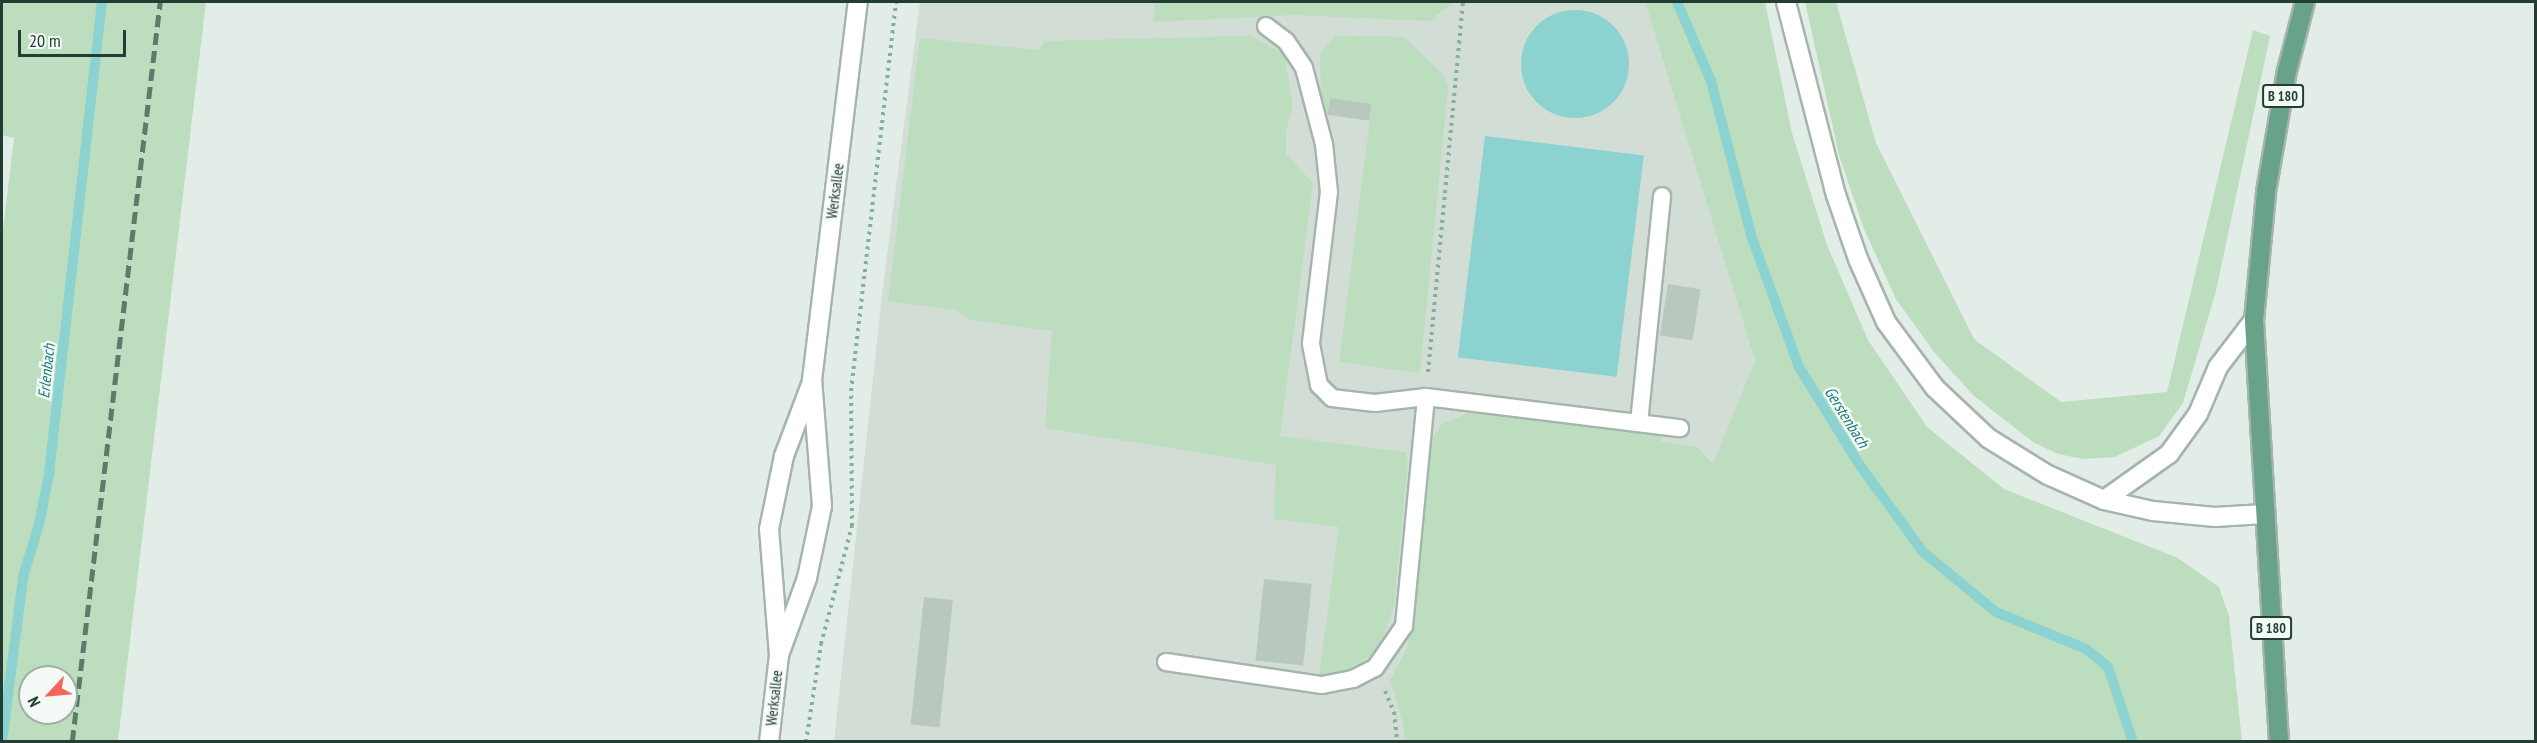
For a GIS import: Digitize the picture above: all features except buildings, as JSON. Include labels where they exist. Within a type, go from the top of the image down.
[{"type":"main road","name":"B 180","points":[[2279,741],[2254,320],[2266,192],[2287,71],[2305,2]]},
{"type":"street","name":"Werksallee","points":[[779,655],[809,569],[822,506],[812,380],[858,2]]},
{"type":"street","points":[[1786,2],[1836,195],[1858,259],[1886,322],[1935,388],[1988,438],[2048,475],[2104,500],[2153,511],[2215,517],[2264,514]]},
{"type":"street","points":[[2104,500],[2169,454],[2198,414],[2218,367],[2254,320]]},
{"type":"street","name":"Werksallee","points":[[770,741],[779,655],[769,529],[784,456],[812,380]]},
{"type":"lane","points":[[1266,26],[1286,41],[1304,68],[1324,144],[1329,192],[1311,344],[1319,385],[1332,398],[1375,403],[1426,397],[1680,428]]},
{"type":"lane","points":[[1639,423],[1662,196]]},
{"type":"lane","points":[[1166,662],[1322,685],[1353,679],[1375,668],[1404,626],[1426,397]]},
{"type":"path","points":[[806,741],[820,644],[852,526],[851,391],[896,2]]},
{"type":"path","points":[[1426,397],[1463,2]]},
{"type":"path","points":[[1375,668],[1394,712],[1397,741]]},
{"type":"shaded area","points":[[920,2],[1645,2],[1755,361],[1804,442],[1418,741],[834,742],[882,294]]},
{"type":"green space","points":[[2,2],[206,2],[118,741],[2,741],[2,238],[14,138],[2,135]]},
{"type":"green space","points":[[1155,2],[1454,2],[1429,21],[1293,15],[1153,22]]},
{"type":"green space","points":[[1645,2],[1765,2],[1792,133],[1827,245],[1868,340],[1927,427],[2004,489],[2178,558],[2219,587],[2229,616],[2242,741],[1404,741],[1404,726],[1390,680],[1408,647],[1430,442],[1441,425],[1468,413],[1662,434],[1661,442],[1697,447],[1713,464],[1755,361]]},
{"type":"green space","points":[[1805,2],[1836,2],[1876,143],[1974,339],[2061,402],[2167,392],[2253,30],[2270,36],[2216,291],[2183,403],[2159,436],[2115,457],[2083,459],[2058,454],[2033,442],[1974,396],[1934,352],[1896,299],[1864,229],[1839,155]]},
{"type":"green space","points":[[1251,36],[1284,54],[1293,106],[1286,131],[1286,154],[1313,183],[1280,436],[1406,452],[1408,462],[1394,605],[1379,651],[1347,670],[1319,676],[1339,527],[1274,519],[1276,465],[1045,428],[1052,331],[971,320],[956,310],[888,301],[920,38],[1038,50],[1045,41]]},
{"type":"green space","points":[[1335,36],[1404,37],[1444,75],[1448,87],[1420,373],[1339,362],[1372,104],[1330,98],[1327,115],[1321,111],[1320,54]]},
{"type":"water","points":[[1575,10],[1596,14],[1613,26],[1625,43],[1629,64],[1625,85],[1613,102],[1596,114],[1575,118],[1554,114],[1537,102],[1525,85],[1521,64],[1525,43],[1537,26],[1554,14]]},
{"type":"water","points":[[1485,136],[1644,155],[1617,377],[1458,357]]},
{"type":"waterway","name":"Erlenbach","points":[[2,742],[23,577],[39,524],[49,474],[102,2]]},
{"type":"waterway","name":"Gerstenbach","points":[[1677,2],[1711,81],[1752,238],[1799,367],[1859,464],[1923,552],[1996,612],[2086,649],[2108,667],[2133,742]]},
{"type":"railway","points":[[72,742],[160,2]]}]
